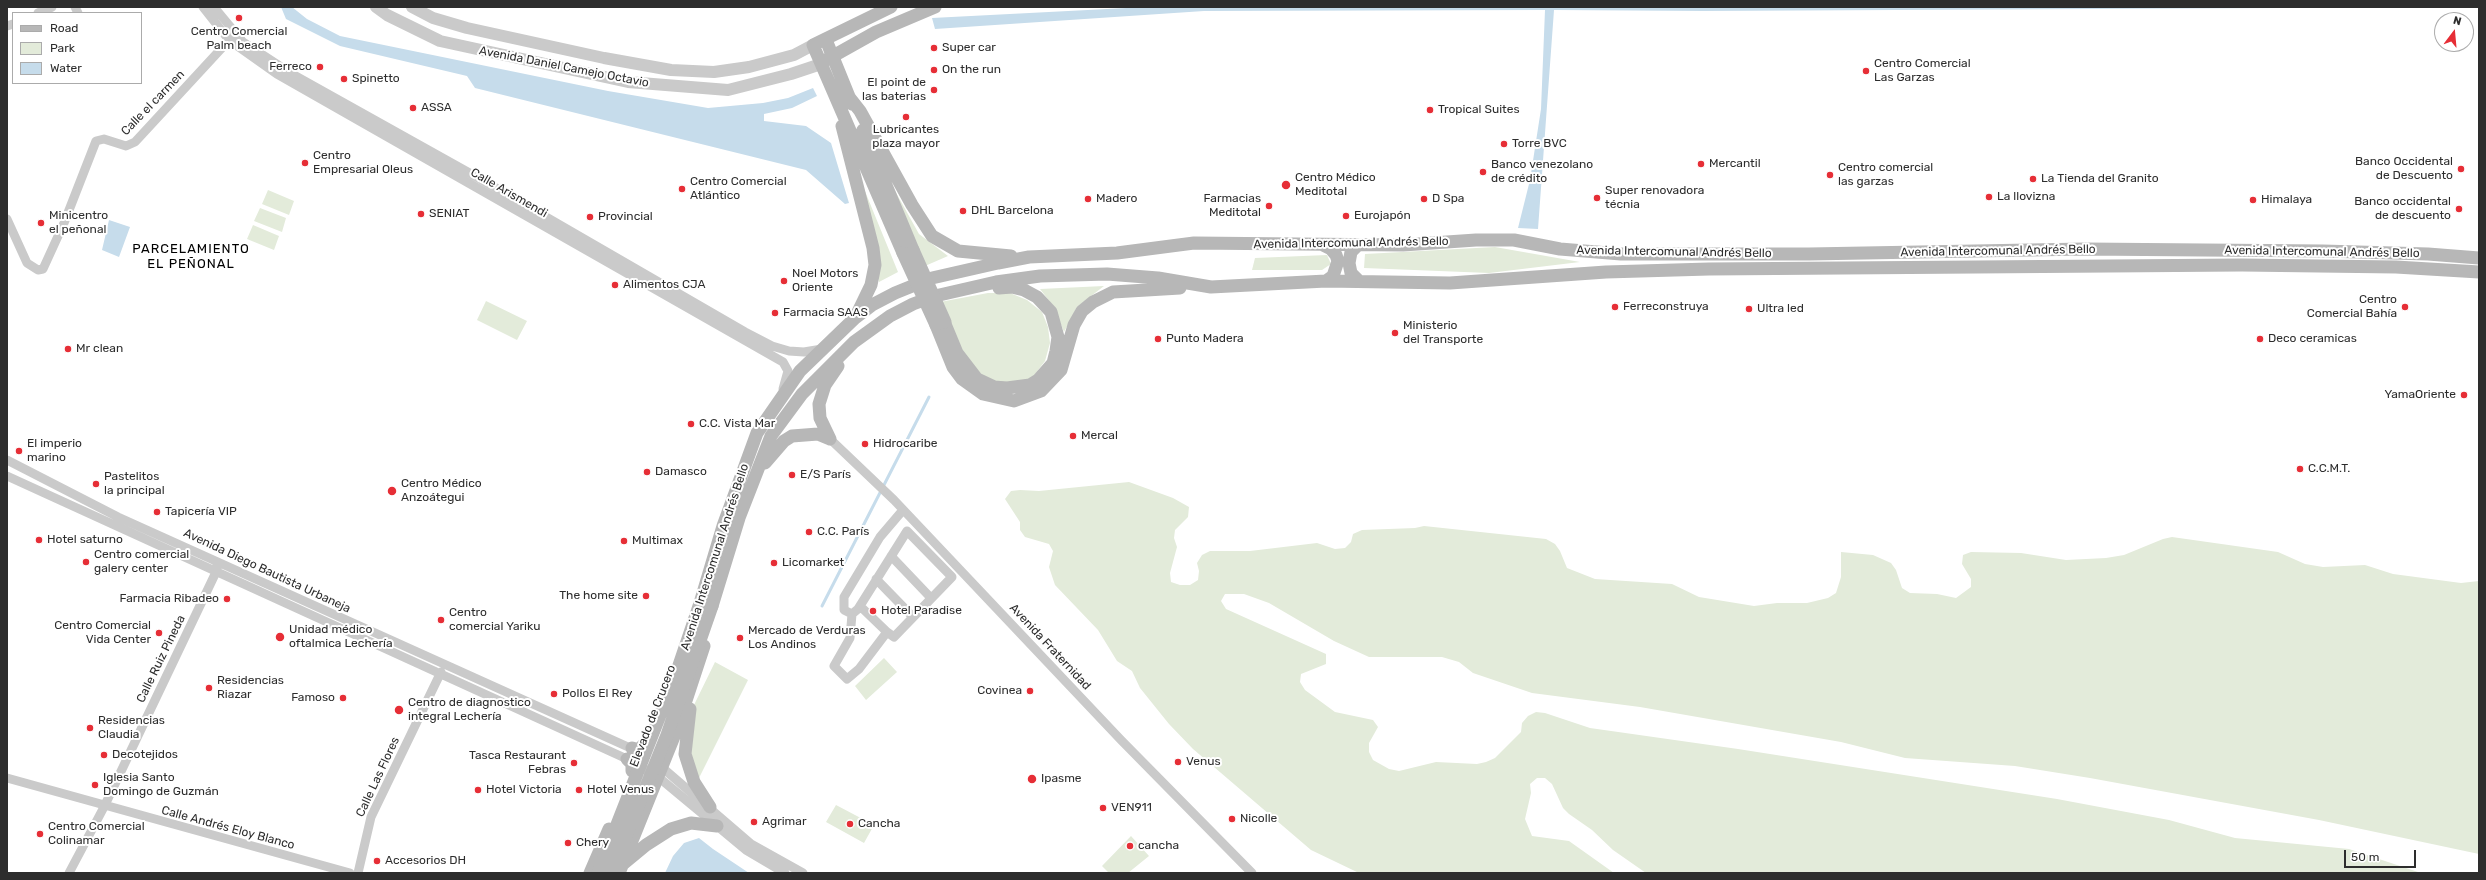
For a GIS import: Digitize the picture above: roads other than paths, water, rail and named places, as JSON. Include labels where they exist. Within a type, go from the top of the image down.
[{"type":"main road","name":"Avenida Daniel Camejo Octavio","points":[[813,45],[891,7]]},
{"type":"main road","name":"Avenida Daniel Camejo Octavio","points":[[821,64],[832,56],[905,18],[935,7]]},
{"type":"main road","points":[[826,40],[908,251]]},
{"type":"main road","points":[[813,45],[836,99],[908,251],[940,324],[968,369],[977,379],[994,387],[1007,388],[1030,385],[1038,380],[1052,363],[1058,337],[1056,326],[1051,312],[1037,297],[1012,287],[942,295]]},
{"type":"main road","points":[[849,97],[860,111],[912,204],[932,236],[958,251],[1029,257]]},
{"type":"main road","points":[[836,99],[846,148],[873,248],[875,265],[871,285],[855,318]]},
{"type":"main road","name":"Avenida Intercomunal Andrés Bello","points":[[617,871],[667,735],[706,605],[720,535],[758,433],[779,399],[800,371],[855,318],[872,305],[913,285],[950,272],[1029,257],[1117,253],[1194,243],[1403,245],[1476,240],[1514,240],[1560,249],[1625,254],[1809,254],[2085,250],[2323,251],[2428,254],[2479,258]]},
{"type":"main road","points":[[1323,245],[1331,249],[1336,255],[1338,261],[1333,276],[1326,281]]},
{"type":"main road","points":[[1358,245],[1351,252],[1349,263],[1351,273],[1358,280]]},
{"type":"main road","name":"Avenida Intercomunal Andrés Bello","points":[[598,873],[675,677],[733,541],[756,473],[771,436],[789,410],[818,376],[867,332],[913,304],[977,286],[1018,278],[1106,274],[1158,278],[1211,287],[1358,280],[1450,283],[1606,272],[1709,269],[2242,265],[2404,267],[2479,272]]},
{"type":"main road","points":[[940,324],[953,367],[962,379],[983,394],[1014,400],[1041,391],[1056,375],[1066,356],[1074,325],[1082,311],[1093,302],[1113,292],[1211,287]]},
{"type":"main road","points":[[830,439],[820,418],[819,404],[825,385],[835,368],[867,332]]},
{"type":"main road","points":[[756,473],[775,449],[792,436],[818,434],[830,439]]},
{"type":"main road","name":"Elevado de Crucero","points":[[590,873],[720,535]]},
{"type":"main road","name":"Elevado de Crucero","points":[[617,871],[659,771],[694,680],[733,541]]},
{"type":"main road","points":[[694,680],[685,754],[694,782],[710,807]]},
{"type":"main road","points":[[617,871],[646,845],[671,830],[691,823],[717,826]]},
{"type":"street","points":[[40,12],[52,7]]},
{"type":"street","name":"Calle Arismendi","points":[[203,7],[232,37],[277,74],[783,362],[788,371],[779,399]]},
{"type":"street","name":"Calle Arismendi","points":[[214,7],[232,37],[292,74],[482,180],[745,332],[772,346],[789,350],[804,352],[822,349]]},
{"type":"street","name":"Avenida Daniel Camejo Octavio","points":[[376,7],[387,15],[440,41],[628,82],[728,90],[791,74],[821,64]]},
{"type":"street","name":"Avenida Daniel Camejo Octavio","points":[[412,7],[433,18],[467,28],[604,58],[671,70],[714,72],[749,67],[794,55],[813,45]]},
{"type":"street","name":"Calle el carmen","points":[[7,219],[27,263],[38,270],[46,265],[96,141],[104,138],[126,146],[135,142],[232,37]]},
{"type":"street","name":"Avenida Fraternidad","points":[[830,439],[904,510],[1121,740],[1252,873]]},
{"type":"street","name":"Avenida Diego Bautista Urbaneja","points":[[7,460],[118,517],[441,672],[635,756]]},
{"type":"street","name":"Avenida Diego Bautista Urbaneja","points":[[7,476],[217,565],[597,734],[659,771],[710,807],[760,850],[803,873]]},
{"type":"street","points":[[852,614],[844,610],[844,597],[880,537],[904,510]]},
{"type":"street","points":[[860,606],[893,637],[952,576],[909,530],[906,531],[860,606],[852,614],[850,638],[834,666],[844,678],[851,678],[887,632]]},
{"type":"street","points":[[891,556],[931,598]]},
{"type":"street","name":"Calle Ruiz Pineda","points":[[70,873],[104,807],[217,565]]},
{"type":"street","points":[[876,579],[913,617]]},
{"type":"street","name":"Calle Las Flores","points":[[358,873],[371,817],[441,672]]},
{"type":"street","name":"Avenida Diego Bautista Urbaneja","points":[[659,771],[717,826],[746,850],[785,873]]},
{"type":"street","name":"Calle Andrés Eloy Blanco","points":[[7,778],[104,807],[350,873]]},
{"type":"water","points":[[281,7],[292,7],[307,19],[340,36],[608,91],[708,108],[763,103],[788,98],[813,88],[817,96],[792,108],[764,114],[764,121],[806,126],[831,143],[849,203],[845,204],[806,170],[475,88],[467,76],[340,46],[286,19]]},
{"type":"water","points":[[1146,7],[2479,7],[1703,11],[1554,10],[1538,229],[1518,228],[1530,180],[1541,109],[1545,10],[1204,11],[935,29],[932,18]]},
{"type":"water","points":[[109,220],[130,227],[119,257],[102,250]]},
{"type":"water","points":[[699,838],[749,873],[665,873],[673,856],[684,843]]},
{"type":"waterway","points":[[822,606],[929,397]]},
{"type":"place","name":"Centro Comercial Palm beach","points":[[239,18]]},
{"type":"place","name":"Super car","points":[[934,48]]},
{"type":"place","name":"Ferreco","points":[[320,67]]},
{"type":"place","name":"On the run","points":[[934,70]]},
{"type":"place","name":"Centro Comercial Las Garzas","points":[[1866,71]]},
{"type":"place","name":"Spinetto","points":[[344,79]]},
{"type":"place","name":"El point de las baterias","points":[[934,90]]},
{"type":"place","name":"ASSA","points":[[413,108]]},
{"type":"place","name":"Tropical Suites","points":[[1430,110]]},
{"type":"place","name":"Lubricantes plaza mayor","points":[[906,117]]},
{"type":"place","name":"Torre BVC","points":[[1504,144]]},
{"type":"place","name":"Centro Empresarial Oleus","points":[[305,163]]},
{"type":"place","name":"Mercantil","points":[[1701,164]]},
{"type":"place","name":"Banco Occidental de Descuento","points":[[2461,169]]},
{"type":"place","name":"Banco venezolano de crédito","points":[[1483,172]]},
{"type":"place","name":"Centro comercial las garzas","points":[[1830,175]]},
{"type":"place","name":"La Tienda del Granito","points":[[2033,179]]},
{"type":"place","name":"Centro Médico Meditotal","points":[[1286,185]]},
{"type":"place","name":"Centro Comercial Atlántico","points":[[682,189]]},
{"type":"place","name":"La llovizna","points":[[1989,197]]},
{"type":"place","name":"Super renovadora técnia","points":[[1597,198]]},
{"type":"place","name":"Madero","points":[[1088,199]]},
{"type":"place","name":"D Spa","points":[[1424,199]]},
{"type":"place","name":"Himalaya","points":[[2253,200]]},
{"type":"place","name":"Farmacias Meditotal","points":[[1269,206]]},
{"type":"place","name":"Banco occidental de descuento","points":[[2459,209]]},
{"type":"place","name":"DHL Barcelona","points":[[963,211]]},
{"type":"place","name":"SENIAT","points":[[421,214]]},
{"type":"place","name":"Eurojapón","points":[[1346,216]]},
{"type":"place","name":"Provincial","points":[[590,217]]},
{"type":"place","name":"Minicentro el peñonal","points":[[41,223]]},
{"type":"place","name":"Noel Motors Oriente","points":[[784,281]]},
{"type":"place","name":"Alimentos CJA","points":[[615,285]]},
{"type":"place","name":"Ferreconstruya","points":[[1615,307]]},
{"type":"place","name":"Centro Comercial Bahía","points":[[2405,307]]},
{"type":"place","name":"Ultra led","points":[[1749,309]]},
{"type":"place","name":"Farmacia SAAS","points":[[775,313]]},
{"type":"place","name":"Ministerio del Transporte","points":[[1395,333]]},
{"type":"place","name":"Punto Madera","points":[[1158,339]]},
{"type":"place","name":"Deco ceramicas","points":[[2260,339]]},
{"type":"place","name":"Mr clean","points":[[68,349]]},
{"type":"place","name":"YamaOriente","points":[[2464,395]]},
{"type":"place","name":"C.C. Vista Mar","points":[[691,424]]},
{"type":"place","name":"Mercal","points":[[1073,436]]},
{"type":"place","name":"Hidrocaribe","points":[[865,444]]},
{"type":"place","name":"El imperio marino","points":[[19,451]]},
{"type":"place","name":"C.C.M.T.","points":[[2300,469]]},
{"type":"place","name":"Damasco","points":[[647,472]]},
{"type":"place","name":"E/S París","points":[[792,475]]},
{"type":"place","name":"Pastelitos la principal","points":[[96,484]]},
{"type":"place","name":"Centro Médico Anzoátegui","points":[[392,491]]},
{"type":"place","name":"Tapicería VIP","points":[[157,512]]},
{"type":"place","name":"C.C. París","points":[[809,532]]},
{"type":"place","name":"Hotel saturno","points":[[39,540]]},
{"type":"place","name":"Multimax","points":[[624,541]]},
{"type":"place","name":"Centro comercial galery center","points":[[86,562]]},
{"type":"place","name":"Licomarket","points":[[774,563]]},
{"type":"place","name":"The home site","points":[[646,596]]},
{"type":"place","name":"Farmacia Ribadeo","points":[[227,599]]},
{"type":"place","name":"Hotel Paradise","points":[[873,611]]},
{"type":"place","name":"Centro comercial Yariku","points":[[441,620]]},
{"type":"place","name":"Centro Comercial Vida Center","points":[[159,633]]},
{"type":"place","name":"Unidad médico oftalmica Lechería","points":[[280,637]]},
{"type":"place","name":"Mercado de Verduras Los Andinos","points":[[740,638]]},
{"type":"place","name":"Residencias Riazar","points":[[209,688]]},
{"type":"place","name":"Covinea","points":[[1030,691]]},
{"type":"place","name":"Pollos El Rey","points":[[554,694]]},
{"type":"place","name":"Famoso","points":[[343,698]]},
{"type":"place","name":"Centro de diagnostico integral Lechería","points":[[399,710]]},
{"type":"place","name":"Residencias Claudia","points":[[90,728]]},
{"type":"place","name":"Decotejidos","points":[[104,755]]},
{"type":"place","name":"Venus","points":[[1178,762]]},
{"type":"place","name":"Tasca Restaurant Febras","points":[[574,763]]},
{"type":"place","name":"Ipasme","points":[[1032,779]]},
{"type":"place","name":"Iglesia Santo Domingo de Guzmán","points":[[95,785]]},
{"type":"place","name":"Hotel Victoria","points":[[478,790]]},
{"type":"place","name":"Hotel Venus","points":[[579,790]]},
{"type":"place","name":"VEN911","points":[[1103,808]]},
{"type":"place","name":"Nicolle","points":[[1232,819]]},
{"type":"place","name":"Agrimar","points":[[754,822]]},
{"type":"place","name":"Cancha","points":[[850,824]]},
{"type":"place","name":"Centro Comercial Colinamar","points":[[40,834]]},
{"type":"place","name":"Chery","points":[[568,843]]},
{"type":"place","name":"cancha","points":[[1130,846]]},
{"type":"place","name":"Accesorios DH","points":[[377,861]]},
{"type":"district","name":"PARCELAMIENTO EL PEÑONAL","points":[[191,256]]}]
